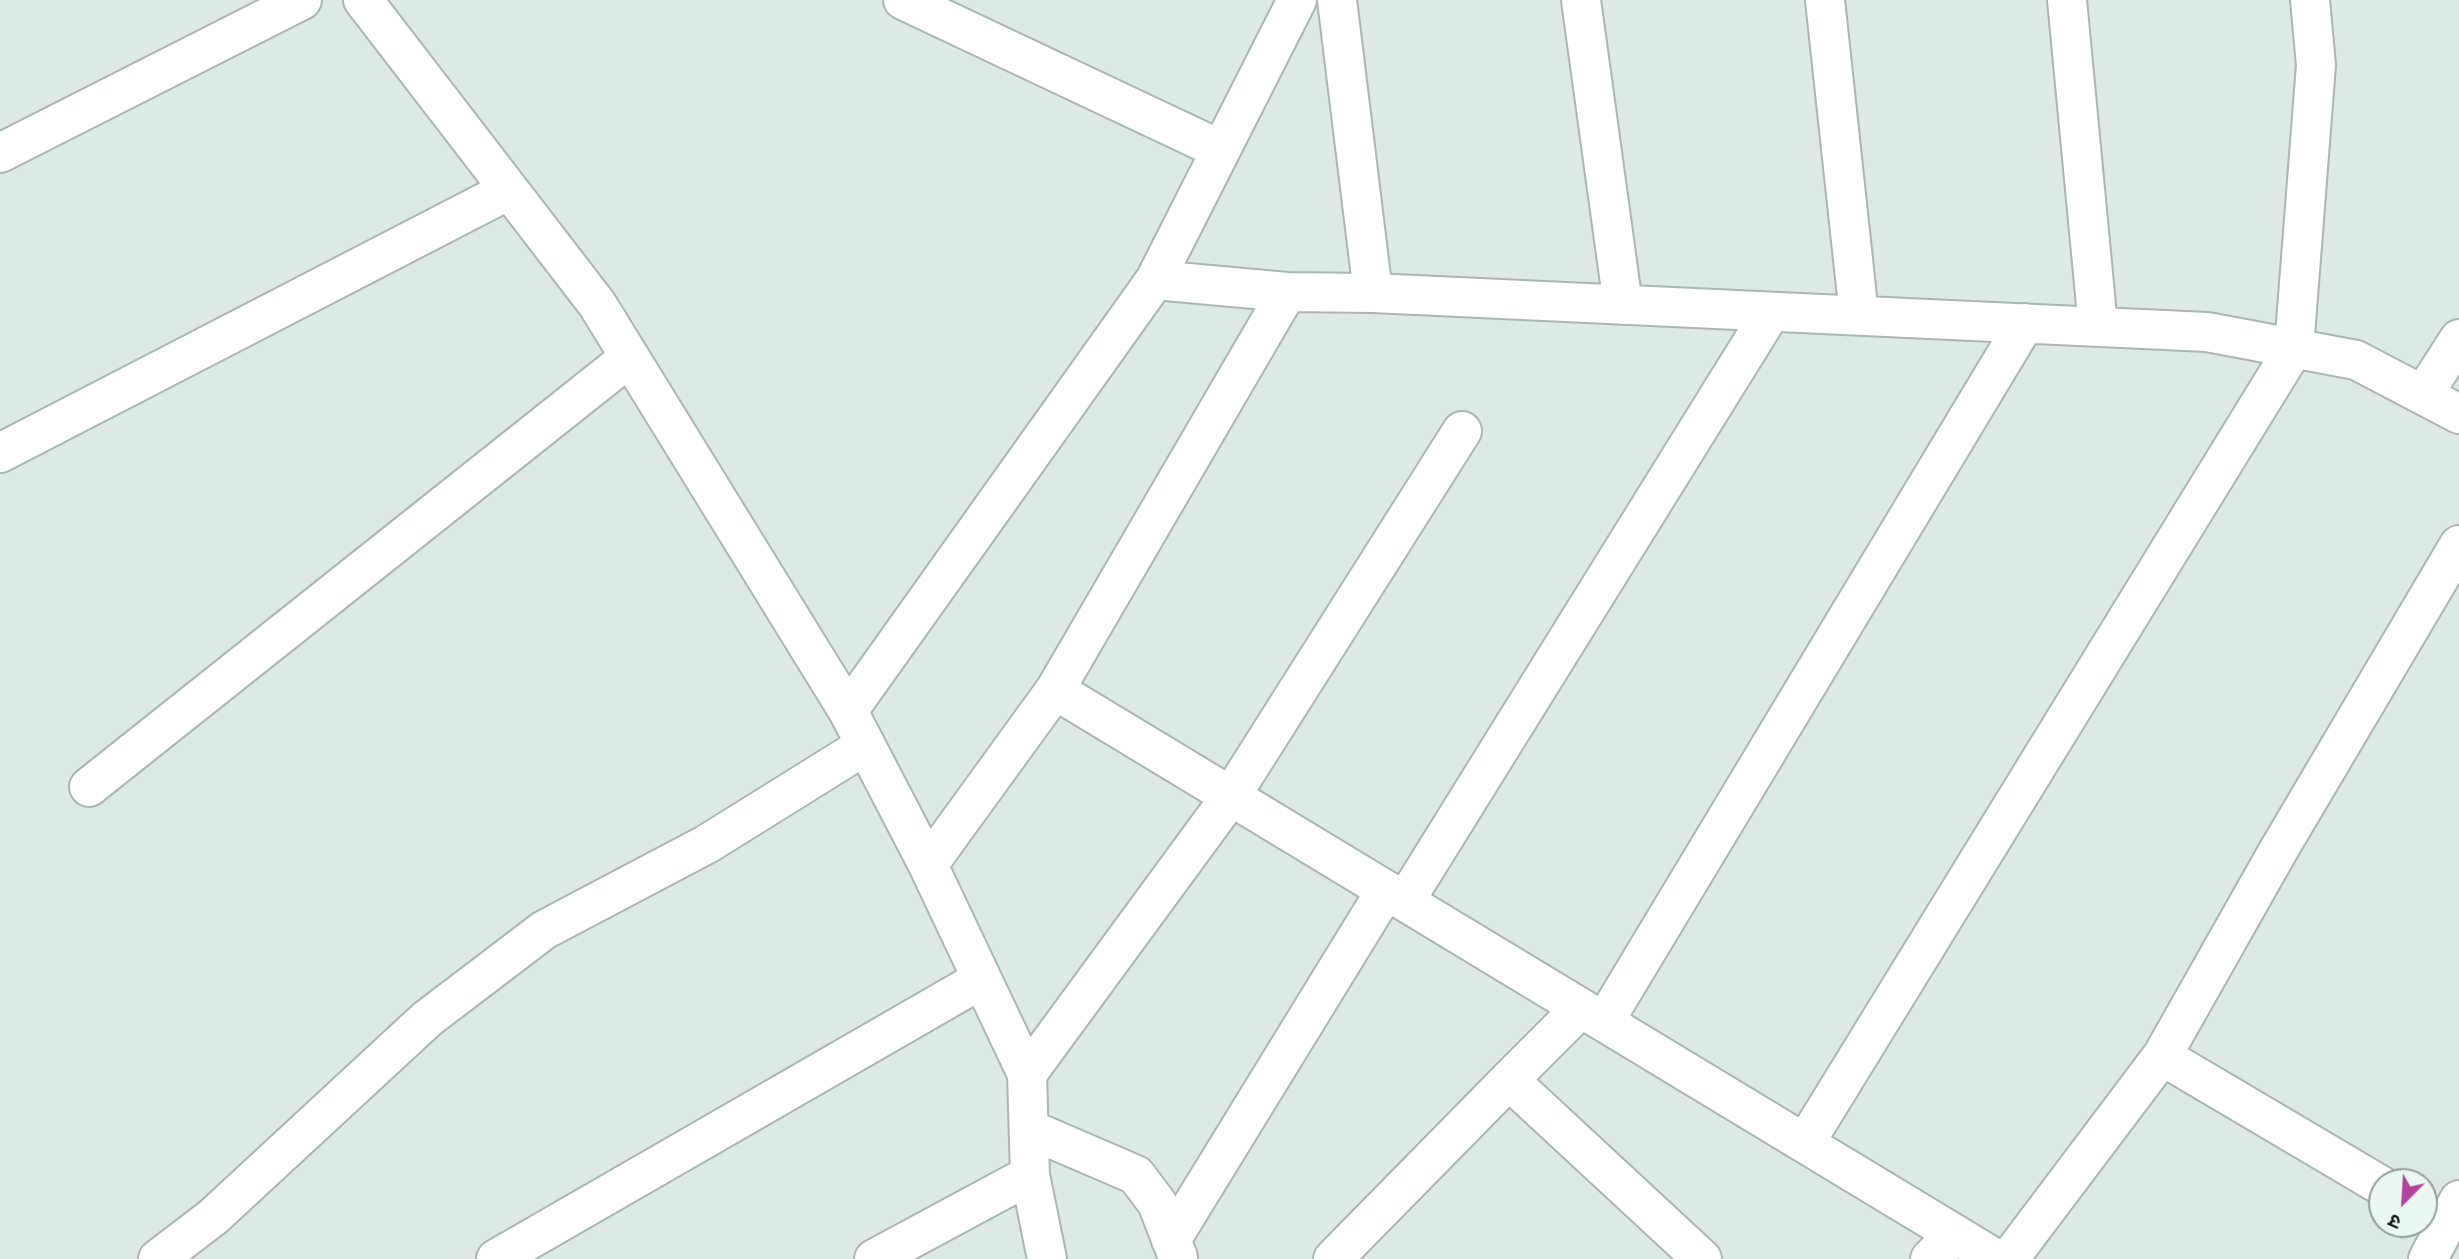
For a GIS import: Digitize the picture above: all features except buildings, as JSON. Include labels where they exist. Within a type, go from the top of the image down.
[{"type":"street","points":[[0,153],[302,0]]},
{"type":"street","points":[[363,0],[597,304],[848,711],[928,865],[1027,1074],[1030,1175],[1047,1259]]},
{"type":"street","points":[[903,0],[1221,150]]},
{"type":"street","points":[[848,711],[1155,280],[1297,0]]},
{"type":"street","points":[[1337,0],[1373,293]]},
{"type":"street","points":[[1581,0],[1623,305]]},
{"type":"street","points":[[1825,0],[1858,315]]},
{"type":"street","points":[[2067,0],[2098,326]]},
{"type":"street","points":[[1805,1143],[2294,348],[2316,65],[2310,0]]},
{"type":"street","points":[[0,453],[509,190]]},
{"type":"street","points":[[1155,280],[1287,292],[1373,293],[2207,332],[2356,360],[2459,414]]},
{"type":"street","points":[[928,865],[1055,690],[1287,292]]},
{"type":"street","points":[[1175,1250],[1395,895],[1771,312]]},
{"type":"street","points":[[1332,1259],[1509,1080],[1593,1015],[2025,323]]},
{"type":"street","points":[[2423,395],[2459,339]]},
{"type":"street","points":[[89,787],[630,357]]},
{"type":"street","points":[[1027,1074],[1231,796],[1462,431]]},
{"type":"street","points":[[2009,1259],[2162,1056],[2278,851],[2459,545]]},
{"type":"street","points":[[1055,690],[1805,1143],[1942,1246],[1996,1259]]},
{"type":"street","points":[[158,1259],[213,1217],[427,1019],[544,930],[707,844],[866,745]]},
{"type":"street","points":[[496,1259],[982,979]]},
{"type":"street","points":[[2162,1056],[2368,1178]]},
{"type":"street","points":[[1509,1080],[1679,1252]]},
{"type":"street","points":[[1029,1129],[1136,1175],[1157,1203],[1175,1250]]},
{"type":"street","points":[[874,1259],[1030,1175]]},
{"type":"street","points":[[2428,1259],[2443,1212]]}]
